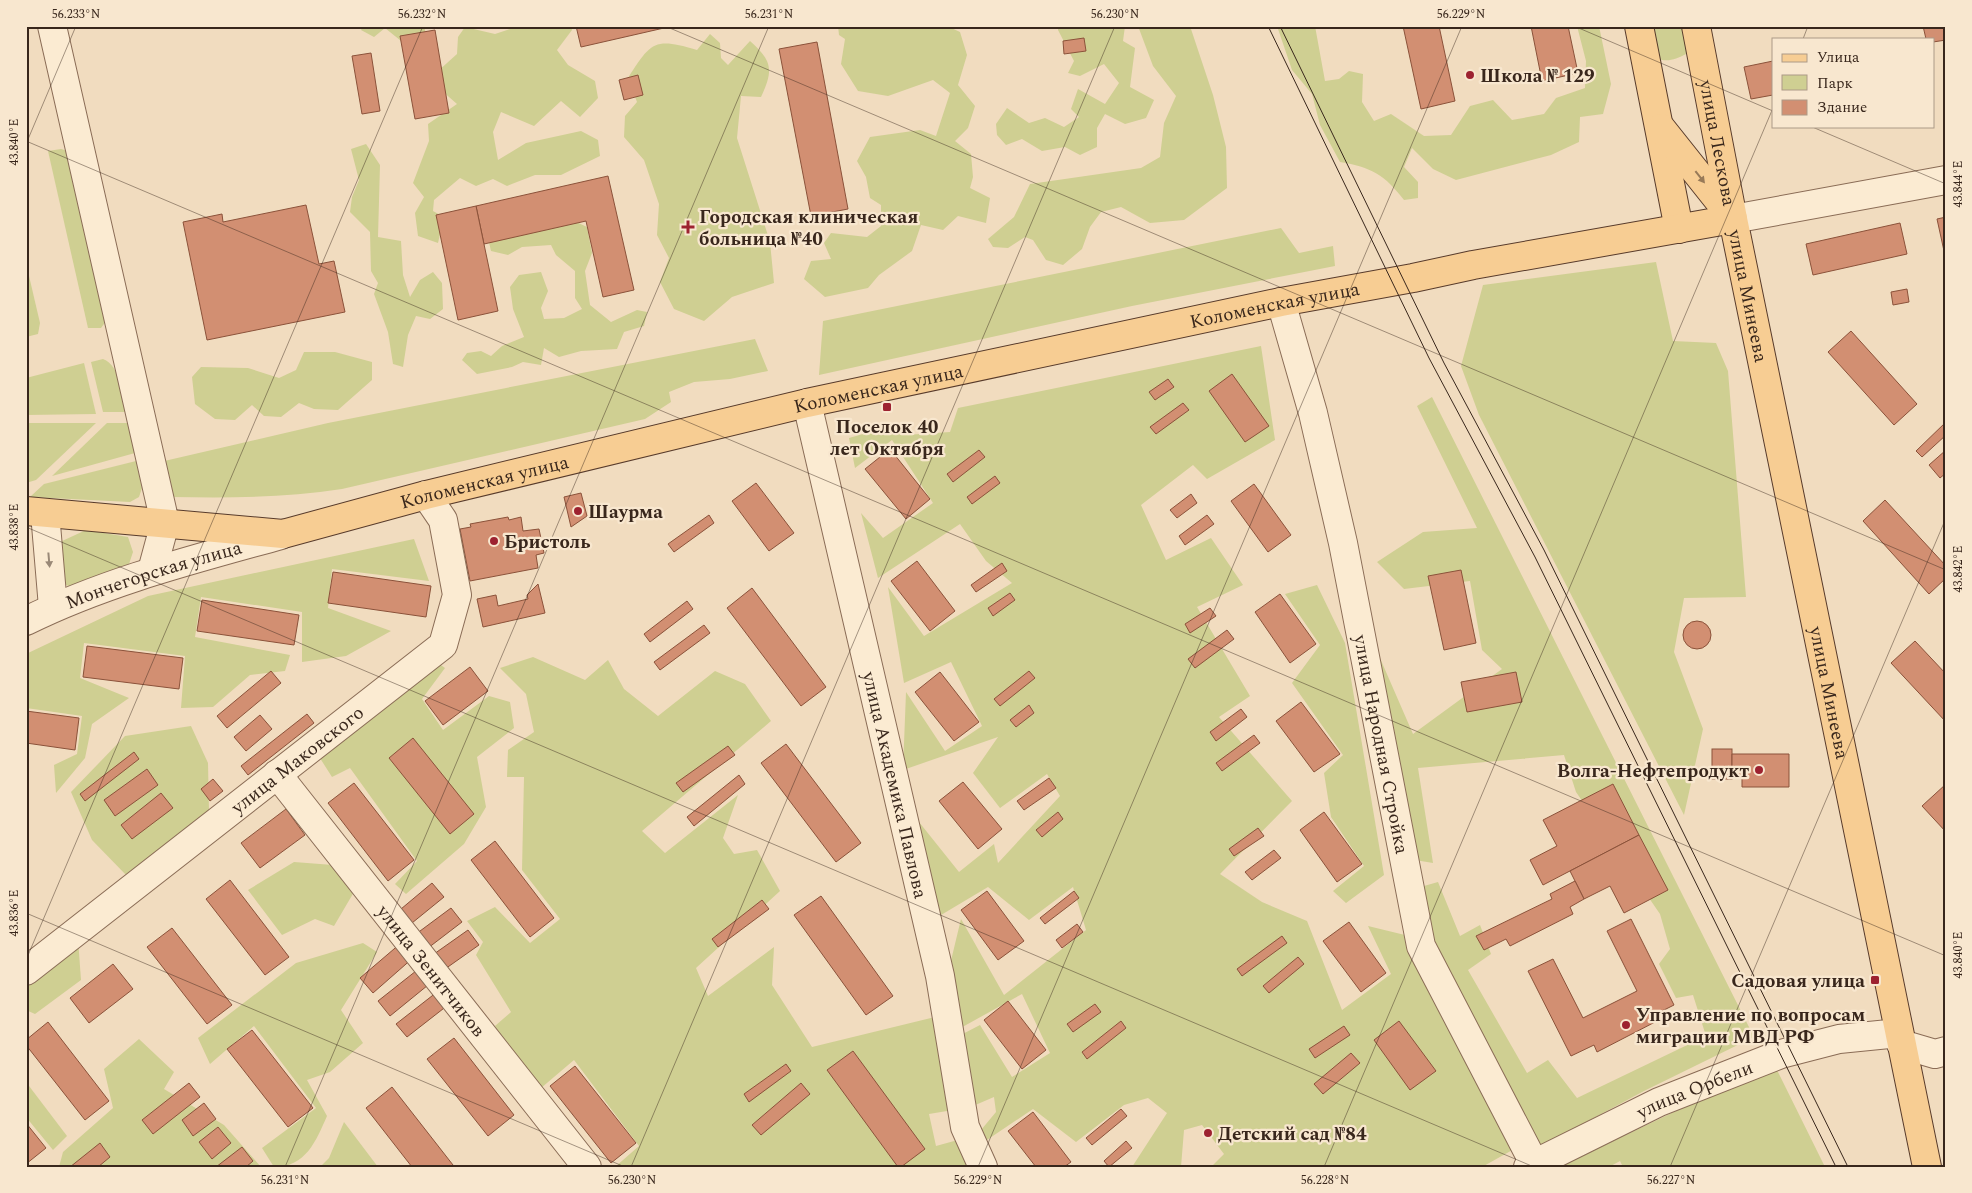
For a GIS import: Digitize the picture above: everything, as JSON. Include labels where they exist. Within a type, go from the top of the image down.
[{"type":"main road","name":"улица Лескова","points":[[1639,26],[1667,136],[1733,219]]},
{"type":"main road","name":"улица Лескова","points":[[1696,26],[1733,219]]},
{"type":"main road","points":[[1667,136],[1688,151],[1701,150],[1709,140],[1713,115]]},
{"type":"main road","points":[[1667,136],[1679,229]]},
{"type":"main road","name":"Коломенская улица","points":[[36,512],[283,534],[426,494],[807,403],[1281,302],[1733,219]]},
{"type":"main road","name":"улица Минеева","points":[[1733,219],[1927,1167]]},
{"type":"street","points":[[52,26],[165,523],[152,571]]},
{"type":"street","points":[[1733,219],[1946,180]]},
{"type":"street","name":"улица Народная Стройка","points":[[1281,302],[1313,413],[1342,543],[1421,946],[1533,1166]]},
{"type":"street","name":"улица Академика Павлова","points":[[807,403],[940,976],[965,1128],[983,1167]]},
{"type":"street","name":"улица Маковского","points":[[26,971],[443,645],[457,595],[443,520],[426,494]]},
{"type":"street","points":[[36,512],[53,608]]},
{"type":"street","name":"Мончегорская улица","points":[[26,621],[53,608],[152,571],[283,534]]},
{"type":"street","name":"улица Зенитчиков","points":[[277,774],[587,1167]]},
{"type":"street","name":"улица Орбели","points":[[1533,1166],[1659,1102],[1781,1054],[1839,1039],[1900,1039]]},
{"type":"street","points":[[1900,1039],[1935,1054],[1946,1051]]},
{"type":"green space","points":[[363,26],[424,26],[427,39],[411,49],[385,28],[374,37],[361,30]]},
{"type":"green space","points":[[519,26],[571,26],[572,30],[557,50],[568,65],[595,81],[598,98],[580,117],[561,101],[534,126],[501,112],[493,132],[498,160],[526,143],[581,131],[598,140],[600,156],[561,175],[535,175],[507,186],[493,179],[476,186],[460,178],[434,200],[433,211],[444,217],[438,243],[418,236],[415,213],[424,197],[413,183],[429,141],[428,124],[457,104],[441,90],[437,72],[457,54],[458,37],[465,27],[495,34]]},
{"type":"green space","points":[[838,26],[947,26],[960,32],[967,55],[958,85],[975,106],[968,128],[955,141],[971,154],[973,177],[970,188],[990,198],[986,223],[958,216],[943,230],[921,225],[912,251],[879,275],[868,288],[825,297],[804,279],[811,261],[831,259],[824,243],[831,233],[867,237],[881,226],[881,205],[870,198],[866,177],[857,161],[870,137],[920,130],[936,136],[950,93],[933,80],[888,96],[858,91],[841,64],[845,39],[839,35]]},
{"type":"green space","points":[[1058,26],[1125,26],[1123,41],[1135,48],[1130,87],[1154,100],[1146,118],[1125,124],[1105,114],[1097,128],[1097,147],[1080,155],[1065,147],[1042,151],[1022,139],[1006,145],[997,135],[996,124],[1007,108],[1029,123],[1045,118],[1064,127],[1079,117],[1071,109],[1078,89],[1105,104],[1119,83],[1104,64],[1080,76],[1068,73],[1074,61],[1058,30]]},
{"type":"green space","points":[[1138,26],[1190,26],[1213,95],[1226,147],[1227,188],[1184,220],[1150,223],[1121,207],[1101,212],[1090,227],[1082,249],[1063,265],[1046,260],[1033,240],[1025,237],[1008,248],[993,247],[988,239],[1014,217],[1030,184],[1141,168],[1160,157],[1164,123],[1176,96],[1153,66]]},
{"type":"green space","points":[[1277,26],[1315,26],[1325,81],[1339,79],[1349,71],[1363,74],[1362,102],[1374,121],[1391,114],[1424,136],[1451,135],[1470,106],[1493,100],[1512,120],[1544,114],[1556,98],[1585,88],[1586,61],[1577,26],[1599,26],[1611,84],[1603,114],[1580,117],[1579,142],[1551,155],[1456,180],[1433,169],[1412,148],[1404,167],[1418,182],[1418,198],[1404,200],[1384,178],[1376,173],[1340,162],[1320,125],[1312,94],[1292,70]]},
{"type":"green space","points":[[1649,26],[1683,26],[1688,49],[1686,54],[1668,60],[1656,58]]},
{"type":"green space","points":[[710,34],[720,43],[721,58],[728,65],[750,41],[763,54],[769,66],[768,79],[761,97],[741,96],[737,138],[770,242],[774,283],[732,297],[704,321],[674,309],[660,282],[669,258],[657,235],[659,204],[644,160],[624,137],[625,116],[637,102],[628,78],[642,57],[655,46],[662,44],[683,46],[697,50]]},
{"type":"green space","points":[[366,144],[380,165],[378,237],[401,241],[403,275],[410,297],[420,280],[433,272],[442,283],[443,309],[430,319],[416,316],[408,335],[403,367],[393,364],[388,332],[374,294],[378,283],[371,271],[370,232],[350,212],[352,197],[359,180],[351,149]]},
{"type":"green space","points":[[61,149],[68,151],[109,317],[101,328],[88,328],[48,151]]},
{"type":"green space","points":[[568,218],[587,227],[592,253],[585,271],[590,305],[611,322],[637,310],[647,312],[644,326],[624,332],[617,349],[581,351],[559,357],[544,348],[541,365],[523,362],[512,367],[477,374],[462,360],[467,353],[481,351],[491,356],[502,346],[524,337],[513,309],[510,287],[519,275],[541,272],[548,291],[541,308],[544,319],[564,318],[582,309],[575,298],[575,271],[556,255],[551,245],[522,247],[508,255],[491,251],[488,238]]},
{"type":"green space","points":[[1281,228],[1299,253],[1333,246],[1335,266],[1132,306],[819,375],[823,321]]},
{"type":"green space","points":[[1656,262],[1673,341],[1716,343],[1728,371],[1746,597],[1684,598],[1674,652],[1703,729],[1684,815],[1479,415],[1461,366],[1483,285]]},
{"type":"green space","points":[[26,263],[40,323],[38,334],[26,337]]},
{"type":"green space","points":[[755,339],[768,371],[730,379],[694,382],[669,392],[671,402],[645,419],[342,489],[278,496],[171,497],[160,462],[328,423]]},
{"type":"green space","points":[[1261,346],[1275,440],[1207,479],[1193,465],[1141,505],[1166,560],[1211,538],[1243,585],[1197,607],[1250,696],[1219,717],[1292,801],[1220,874],[1262,902],[1307,921],[1342,1010],[1391,974],[1368,926],[1409,936],[1516,1148],[1482,1167],[1211,1167],[1224,1154],[1202,1125],[1184,1130],[1181,1167],[1132,1167],[1167,1113],[1148,1098],[1124,1105],[1076,1142],[1033,1109],[981,1144],[976,1136],[996,1112],[994,1097],[966,1109],[955,1038],[980,1025],[1012,1077],[1050,1053],[1022,994],[957,1030],[948,973],[961,919],[1004,995],[1086,930],[1073,887],[1029,920],[988,887],[936,918],[915,817],[959,872],[994,844],[998,863],[1060,796],[1047,774],[1000,808],[973,773],[998,737],[903,770],[906,692],[945,751],[982,726],[951,662],[904,683],[888,587],[924,636],[1012,583],[986,561],[960,524],[878,578],[861,513],[883,538],[933,503],[892,440],[855,468],[849,438],[901,423],[905,435],[950,432],[958,408]]},
{"type":"green space","points":[[304,352],[335,352],[372,362],[372,380],[338,410],[314,409],[299,403],[281,417],[264,416],[252,405],[235,420],[215,419],[195,404],[192,377],[201,367],[248,368],[279,378],[296,370]]},
{"type":"green space","points":[[103,359],[109,363],[117,374],[125,412],[103,412],[91,362]]},
{"type":"green space","points":[[84,363],[96,414],[26,415],[26,378]]},
{"type":"green space","points":[[1432,397],[1754,1037],[1644,1091],[1532,1151],[1425,943],[1417,888],[1438,882],[1460,936],[1480,925],[1491,954],[1468,970],[1527,1073],[1548,1060],[1577,1098],[1706,1036],[1693,995],[1676,998],[1659,964],[1670,949],[1660,914],[1576,792],[1564,755],[1418,768],[1433,863],[1409,859],[1373,642],[1413,734],[1502,669],[1482,650],[1470,581],[1404,589],[1377,562],[1423,532],[1477,528],[1417,406]]},
{"type":"green space","points":[[26,423],[96,423],[36,480],[26,483]]},
{"type":"green space","points":[[107,423],[128,423],[135,453],[52,476]]},
{"type":"green space","points":[[136,461],[142,488],[139,497],[130,502],[30,497],[44,484]]},
{"type":"green space","points":[[86,530],[128,537],[133,552],[129,564],[71,587],[64,584],[60,542]]},
{"type":"green space","points":[[414,539],[429,581],[332,569],[328,608],[391,631],[346,656],[302,662],[302,612],[201,597],[195,637],[290,655],[285,671],[250,675],[213,707],[181,708],[185,656],[84,643],[80,678],[129,698],[92,724],[85,758],[56,793],[54,765],[77,754],[82,716],[26,708],[26,654],[148,596]]},
{"type":"green space","points":[[1317,585],[1345,643],[1384,875],[1346,903],[1333,891],[1364,866],[1331,817],[1324,773],[1343,755],[1292,683],[1320,645],[1285,594]]},
{"type":"green space","points":[[533,657],[585,680],[608,660],[624,689],[658,716],[715,671],[745,684],[771,721],[642,831],[665,853],[738,795],[723,838],[734,854],[757,850],[780,891],[696,968],[708,996],[774,947],[772,985],[812,1047],[935,1017],[953,1110],[929,1114],[936,1146],[965,1138],[978,1167],[615,1167],[639,1146],[574,1060],[534,1094],[495,1026],[511,1012],[476,955],[483,942],[467,921],[495,907],[530,943],[560,919],[522,870],[524,777],[507,777],[508,750],[534,732],[526,694],[500,668]]},
{"type":"green space","points":[[435,661],[445,668],[422,699],[443,730],[489,696],[510,702],[514,728],[477,757],[486,807],[464,844],[406,894],[395,884],[417,861],[350,768],[332,777],[318,755]]},
{"type":"green space","points":[[191,726],[208,763],[209,812],[128,877],[92,840],[71,792],[125,736]]},
{"type":"green space","points":[[294,862],[333,865],[354,892],[334,926],[315,919],[282,935],[248,890]]},
{"type":"green space","points":[[78,939],[81,980],[35,1014],[26,1010],[26,982]]},
{"type":"green space","points":[[363,943],[377,952],[341,1010],[363,1043],[330,1072],[307,1080],[327,1116],[319,1135],[302,1157],[294,1163],[274,1167],[262,1148],[316,1108],[254,1026],[210,1064],[198,1038],[296,963]]},
{"type":"green space","points":[[139,1039],[174,1072],[164,1089],[224,1125],[261,1167],[59,1167],[63,1152],[113,1108],[104,1069]]},
{"type":"green space","points":[[1774,1064],[1825,1167],[1623,1167],[1620,1161],[1609,1167],[1559,1167]]},
{"type":"green space","points":[[26,1082],[67,1136],[53,1150],[26,1117]]},
{"type":"green space","points":[[344,1122],[378,1167],[320,1167],[329,1158]]},
{"type":"building","points":[[576,26],[664,26],[664,28],[581,47]]},
{"type":"building","points":[[1403,26],[1439,26],[1455,101],[1421,109]]},
{"type":"building","points":[[1531,26],[1568,26],[1578,73],[1542,81]]},
{"type":"building","points":[[1923,26],[1946,26],[1946,40],[1934,42],[1934,38],[1926,38]]},
{"type":"building","points":[[435,30],[449,113],[415,119],[400,36]]},
{"type":"building","points":[[1084,38],[1086,51],[1064,54],[1063,41]]},
{"type":"building","points":[[817,42],[848,209],[811,216],[779,49]]},
{"type":"building","points":[[371,53],[380,111],[362,114],[352,56]]},
{"type":"building","points":[[1772,61],[1772,95],[1751,99],[1744,67]]},
{"type":"building","points":[[638,75],[643,95],[624,100],[619,80]]},
{"type":"building","points":[[608,176],[634,290],[603,297],[586,221],[484,244],[476,206]]},
{"type":"building","points":[[306,205],[319,264],[334,261],[345,312],[207,340],[183,222],[222,214],[223,222]]},
{"type":"building","points":[[476,206],[498,311],[458,320],[436,215]]},
{"type":"building","points":[[1946,217],[1946,251],[1944,251],[1937,219]]},
{"type":"building","points":[[1900,223],[1907,254],[1813,275],[1806,244]]},
{"type":"building","points":[[1907,289],[1909,302],[1893,305],[1891,292]]},
{"type":"building","points":[[1851,331],[1917,404],[1894,425],[1828,352]]},
{"type":"building","points":[[1232,374],[1269,426],[1245,442],[1209,391]]},
{"type":"building","points":[[1168,379],[1174,387],[1155,400],[1149,392]]},
{"type":"building","points":[[1183,403],[1189,410],[1156,434],[1150,427]]},
{"type":"building","points":[[1946,422],[1946,435],[1922,457],[1916,451]]},
{"type":"building","points":[[890,449],[930,499],[906,519],[865,469]]},
{"type":"building","points":[[979,450],[985,457],[953,482],[947,474]]},
{"type":"building","points":[[1946,450],[1946,473],[1940,478],[1929,465]]},
{"type":"building","points":[[995,476],[1000,483],[972,504],[967,497]]},
{"type":"building","points":[[756,483],[794,533],[769,551],[732,501]]},
{"type":"building","points":[[1254,484],[1291,535],[1268,552],[1231,501]]},
{"type":"building","points":[[581,493],[587,516],[571,527],[564,497]]},
{"type":"building","points":[[1191,494],[1197,503],[1177,518],[1170,510]]},
{"type":"building","points":[[1885,500],[1946,566],[1946,578],[1929,594],[1863,521]]},
{"type":"building","points":[[709,515],[714,523],[674,552],[668,544]]},
{"type":"building","points":[[1207,515],[1214,524],[1185,545],[1179,536]]},
{"type":"building","points":[[508,517],[509,520],[521,517],[523,531],[539,529],[544,553],[536,555],[538,568],[470,581],[460,529],[471,527],[470,524]]},
{"type":"building","points":[[917,561],[955,611],[930,631],[891,581]]},
{"type":"building","points":[[1002,563],[1007,571],[976,592],[971,585]]},
{"type":"building","points":[[1461,570],[1476,643],[1444,650],[1428,576]]},
{"type":"building","points":[[333,572],[431,586],[426,617],[328,603]]},
{"type":"building","points":[[538,584],[545,613],[483,627],[477,599],[496,595],[498,606],[528,599],[527,595]]},
{"type":"building","points":[[752,588],[826,687],[801,706],[727,608]]},
{"type":"building","points":[[1010,593],[1015,600],[993,616],[988,608]]},
{"type":"building","points":[[1280,594],[1316,644],[1290,663],[1255,612]]},
{"type":"building","points":[[202,600],[299,615],[294,645],[197,631]]},
{"type":"building","points":[[687,601],[693,609],[650,642],[644,634]]},
{"type":"building","points":[[1210,608],[1216,616],[1190,633],[1185,624]]},
{"type":"building","points":[[1697,621],[1707,625],[1711,635],[1707,645],[1697,649],[1687,645],[1683,635],[1687,625]]},
{"type":"building","points":[[704,625],[710,633],[660,670],[654,662]]},
{"type":"building","points":[[1227,630],[1234,639],[1195,668],[1188,659]]},
{"type":"building","points":[[1915,641],[1946,674],[1946,722],[1891,663]]},
{"type":"building","points":[[87,646],[183,658],[179,689],[83,677]]},
{"type":"building","points":[[470,667],[488,691],[443,725],[425,701]]},
{"type":"building","points":[[271,671],[281,683],[227,728],[217,716]]},
{"type":"building","points":[[1029,671],[1035,678],[1000,706],[994,699]]},
{"type":"building","points":[[940,672],[979,722],[954,741],[915,692]]},
{"type":"building","points":[[1516,672],[1522,702],[1467,712],[1461,682]]},
{"type":"building","points":[[1301,702],[1340,754],[1314,772],[1276,721]]},
{"type":"building","points":[[1029,705],[1034,713],[1016,727],[1010,720]]},
{"type":"building","points":[[1241,709],[1247,717],[1216,741],[1210,732]]},
{"type":"building","points":[[26,711],[79,718],[75,750],[26,743]]},
{"type":"building","points":[[307,714],[314,723],[248,775],[241,766]]},
{"type":"building","points":[[260,715],[272,729],[246,751],[234,737]]},
{"type":"building","points":[[1254,735],[1260,743],[1222,771],[1216,763]]},
{"type":"building","points":[[413,738],[474,814],[450,834],[389,758]]},
{"type":"building","points":[[786,744],[861,843],[836,862],[761,763]]},
{"type":"building","points":[[728,746],[735,755],[683,792],[676,783]]},
{"type":"building","points":[[1712,749],[1732,749],[1732,779],[1712,779]]},
{"type":"building","points":[[134,752],[139,759],[85,801],[80,794]]},
{"type":"building","points":[[1732,754],[1789,754],[1789,787],[1742,787],[1742,776],[1732,776]]},
{"type":"building","points":[[147,769],[158,785],[115,816],[104,800]]},
{"type":"building","points":[[739,775],[745,784],[694,826],[687,817]]},
{"type":"building","points":[[1049,778],[1056,788],[1024,810],[1017,801]]},
{"type":"building","points":[[213,779],[223,791],[210,801],[201,789]]},
{"type":"building","points":[[963,782],[1002,829],[978,849],[939,801]]},
{"type":"building","points":[[354,783],[414,860],[388,881],[328,803]]},
{"type":"building","points":[[1613,784],[1639,835],[1543,885],[1530,860],[1557,846],[1543,820]]},
{"type":"building","points":[[1946,784],[1946,832],[1922,806]]},
{"type":"building","points":[[161,793],[173,808],[132,839],[121,825]]},
{"type":"building","points":[[286,809],[305,835],[260,868],[241,843]]},
{"type":"building","points":[[1058,812],[1063,819],[1042,837],[1036,830]]},
{"type":"building","points":[[1324,812],[1362,864],[1337,882],[1300,830]]},
{"type":"building","points":[[1258,828],[1264,836],[1234,856],[1229,849]]},
{"type":"building","points":[[1639,835],[1668,890],[1624,913],[1610,886],[1584,899],[1570,871]]},
{"type":"building","points":[[495,841],[554,918],[530,937],[471,860]]},
{"type":"building","points":[[1274,850],[1281,858],[1252,880],[1245,872]]},
{"type":"building","points":[[230,880],[289,957],[265,975],[206,899]]},
{"type":"building","points":[[1575,881],[1584,899],[1570,907],[1573,914],[1510,946],[1506,939],[1484,950],[1476,936],[1552,899],[1550,894]]},
{"type":"building","points":[[432,883],[444,897],[412,923],[401,909]]},
{"type":"building","points":[[987,891],[1024,941],[998,960],[961,910]]},
{"type":"building","points":[[1074,891],[1079,898],[1045,924],[1040,918]]},
{"type":"building","points":[[821,896],[893,996],[866,1015],[794,915]]},
{"type":"building","points":[[762,900],[769,909],[718,947],[712,939]]},
{"type":"building","points":[[451,908],[462,922],[428,948],[416,934]]},
{"type":"building","points":[[1631,919],[1674,1005],[1654,1015],[1657,1021],[1597,1052],[1594,1045],[1571,1056],[1528,971],[1553,959],[1583,1018],[1637,991],[1607,931]]},
{"type":"building","points":[[1349,922],[1386,973],[1361,992],[1323,941]]},
{"type":"building","points":[[1077,924],[1083,932],[1062,948],[1056,940]]},
{"type":"building","points":[[172,928],[232,1005],[207,1024],[147,947]]},
{"type":"building","points":[[468,930],[479,945],[445,969],[434,954]]},
{"type":"building","points":[[1282,936],[1287,943],[1242,976],[1237,969]]},
{"type":"building","points":[[401,943],[414,957],[373,993],[360,978]]},
{"type":"building","points":[[1298,957],[1304,964],[1269,993],[1263,986]]},
{"type":"building","points":[[113,964],[133,989],[89,1023],[70,998]]},
{"type":"building","points":[[421,967],[433,981],[390,1016],[378,1001]]},
{"type":"building","points":[[437,992],[448,1005],[407,1037],[396,1024]]},
{"type":"building","points":[[1008,1001],[1046,1050],[1022,1069],[984,1020]]},
{"type":"building","points":[[1095,1004],[1101,1012],[1073,1032],[1067,1024]]},
{"type":"building","points":[[1121,1021],[1126,1028],[1087,1059],[1082,1052]]},
{"type":"building","points":[[1399,1021],[1436,1071],[1410,1090],[1374,1040]]},
{"type":"building","points":[[48,1022],[109,1101],[85,1120],[26,1045],[26,1040]]},
{"type":"building","points":[[1344,1026],[1350,1035],[1315,1058],[1309,1049]]},
{"type":"building","points":[[252,1030],[313,1108],[288,1127],[227,1049]]},
{"type":"building","points":[[454,1038],[514,1115],[488,1136],[427,1059]]},
{"type":"building","points":[[853,1051],[925,1149],[901,1167],[898,1167],[827,1070]]},
{"type":"building","points":[[1351,1053],[1360,1063],[1323,1094],[1314,1084]]},
{"type":"building","points":[[786,1064],[791,1071],[749,1102],[744,1094]]},
{"type":"building","points":[[575,1066],[636,1143],[611,1163],[550,1086]]},
{"type":"building","points":[[189,1083],[200,1097],[153,1134],[142,1120]]},
{"type":"building","points":[[801,1083],[810,1094],[761,1135],[752,1125]]},
{"type":"building","points":[[392,1087],[453,1165],[452,1167],[412,1167],[366,1108]]},
{"type":"building","points":[[204,1103],[216,1119],[193,1136],[182,1120]]},
{"type":"building","points":[[1121,1109],[1127,1116],[1092,1145],[1086,1138]]},
{"type":"building","points":[[1033,1112],[1071,1162],[1064,1167],[1036,1167],[1008,1131]]},
{"type":"building","points":[[26,1123],[46,1148],[26,1164]]},
{"type":"building","points":[[218,1127],[231,1143],[212,1159],[199,1142]]},
{"type":"building","points":[[1126,1141],[1132,1148],[1109,1167],[1104,1161]]},
{"type":"building","points":[[100,1143],[110,1157],[98,1167],[70,1167]]},
{"type":"building","points":[[242,1147],[253,1161],[246,1167],[216,1167]]},
{"type":"tram line","points":[[1268,26],[1429,358],[1535,557],[1836,1167]]},
{"type":"tram line","points":[[1280,26],[1444,363],[1544,550],[1848,1167]]},
{"type":"place","name":"Школа № 129","points":[[1470,75]]},
{"type":"place","name":"Городская клиническая больница №40","points":[[688,227]]},
{"type":"place","name":"Поселок 40 лет Октября","points":[[887,407]]},
{"type":"place","name":"Шаурма","points":[[578,511]]},
{"type":"place","name":"Бристоль","points":[[494,541]]},
{"type":"place","name":"Волга-Нефтепродукт","points":[[1759,770]]},
{"type":"place","name":"Садовая улица","points":[[1875,980]]},
{"type":"place","name":"Управление по вопросам миграции МВД РФ","points":[[1626,1025]]},
{"type":"place","name":"Детский сад №84","points":[[1208,1133]]}]
